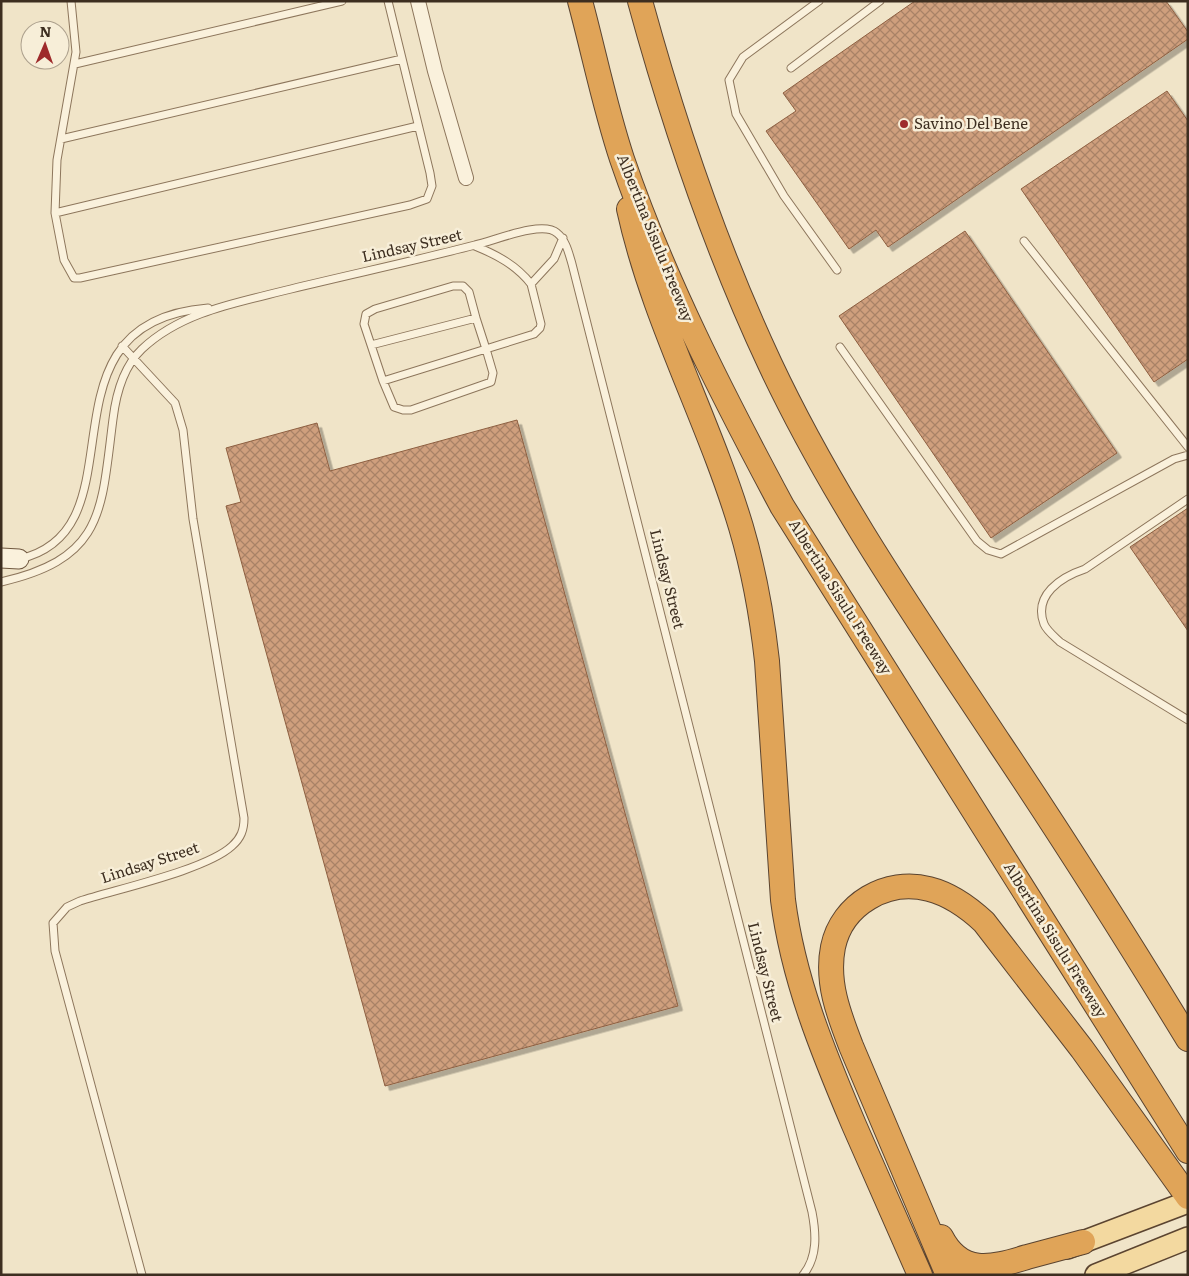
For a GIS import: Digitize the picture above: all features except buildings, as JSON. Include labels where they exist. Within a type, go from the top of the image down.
[{"type":"highway","name":"Albertina Sisulu Freeway","points":[[580,1],[622,158],[663,263],[728,405],[782,506],[1188,1151]]},
{"type":"highway","points":[[640,1],[665,93],[704,208],[770,364],[833,484],[889,577],[1089,877],[1188,1015]]},
{"type":"highway","points":[[622,158],[635,237],[652,289],[741,527],[756,588],[767,661],[780,872],[786,920],[794,960],[822,1049],[920,1275]]},
{"type":"highway","points":[[1089,877],[1188,1039]]},
{"type":"highway","points":[[948,1275],[856,1059],[841,1021],[832,985],[831,960],[839,930],[850,912],[876,893],[905,887],[932,889],[968,909],[990,929],[1082,1049],[1188,1197]]},
{"type":"highway","points":[[856,1059],[884,1111],[944,1245],[953,1257],[974,1267],[991,1267],[1084,1242]]},
{"type":"highway","points":[[896,1221],[903,1253],[903,1275]]},
{"type":"main road","points":[[994,1275],[1188,1202]]},
{"type":"main road","points":[[1096,1275],[1188,1238]]},
{"type":"street","points":[[418,1],[435,71],[466,178]]},
{"type":"lane","points":[[71,1],[76,52],[57,160],[56,213],[64,260],[74,278],[410,205],[427,199],[432,186],[388,1]]},
{"type":"lane","points":[[75,64],[342,1]]},
{"type":"lane","points":[[819,1],[743,57],[729,80],[736,114],[784,196],[837,270]]},
{"type":"lane","points":[[791,68],[880,1]]},
{"type":"lane","points":[[61,138],[402,59]]},
{"type":"lane","points":[[56,213],[418,126]]},
{"type":"lane","name":"Lindsay Street","points":[[7,560],[40,553],[53,544],[68,528],[78,511],[88,474],[99,394],[113,358],[122,346],[137,333],[162,317],[190,310],[216,308],[475,246],[536,229],[554,231],[562,238],[572,264],[812,1212],[815,1246],[810,1267],[803,1275]]},
{"type":"lane","points":[[531,284],[554,259],[562,238]]},
{"type":"lane","points":[[1024,241],[1188,447]]},
{"type":"lane","points":[[383,381],[538,332],[541,324],[531,284],[522,273],[500,257],[475,246]]},
{"type":"lane","points":[[453,286],[463,286],[469,292],[476,318],[493,373],[491,382],[411,410],[394,407],[383,381],[364,324],[366,314],[375,309],[453,286]]},
{"type":"lane","name":"Lindsay Street","points":[[1,582],[43,570],[65,558],[91,528],[102,497],[115,402],[119,387],[134,358],[141,349],[168,330],[216,308]]},
{"type":"lane","points":[[371,345],[476,318]]},
{"type":"lane","name":"Lindsay Street","points":[[122,346],[175,403],[183,430],[193,519],[244,818],[244,830],[240,838],[232,847],[216,856],[172,873],[80,900],[67,907],[53,923],[55,951],[142,1275]]},
{"type":"lane","points":[[840,347],[978,541],[988,550],[1001,554],[1174,459],[1188,455]]},
{"type":"lane","points":[[1188,498],[1085,569],[1069,574],[1047,591],[1042,611],[1045,626],[1060,642],[1188,720]]},
{"type":"place","name":"Savino Del Bene","points":[[904,124]]}]
